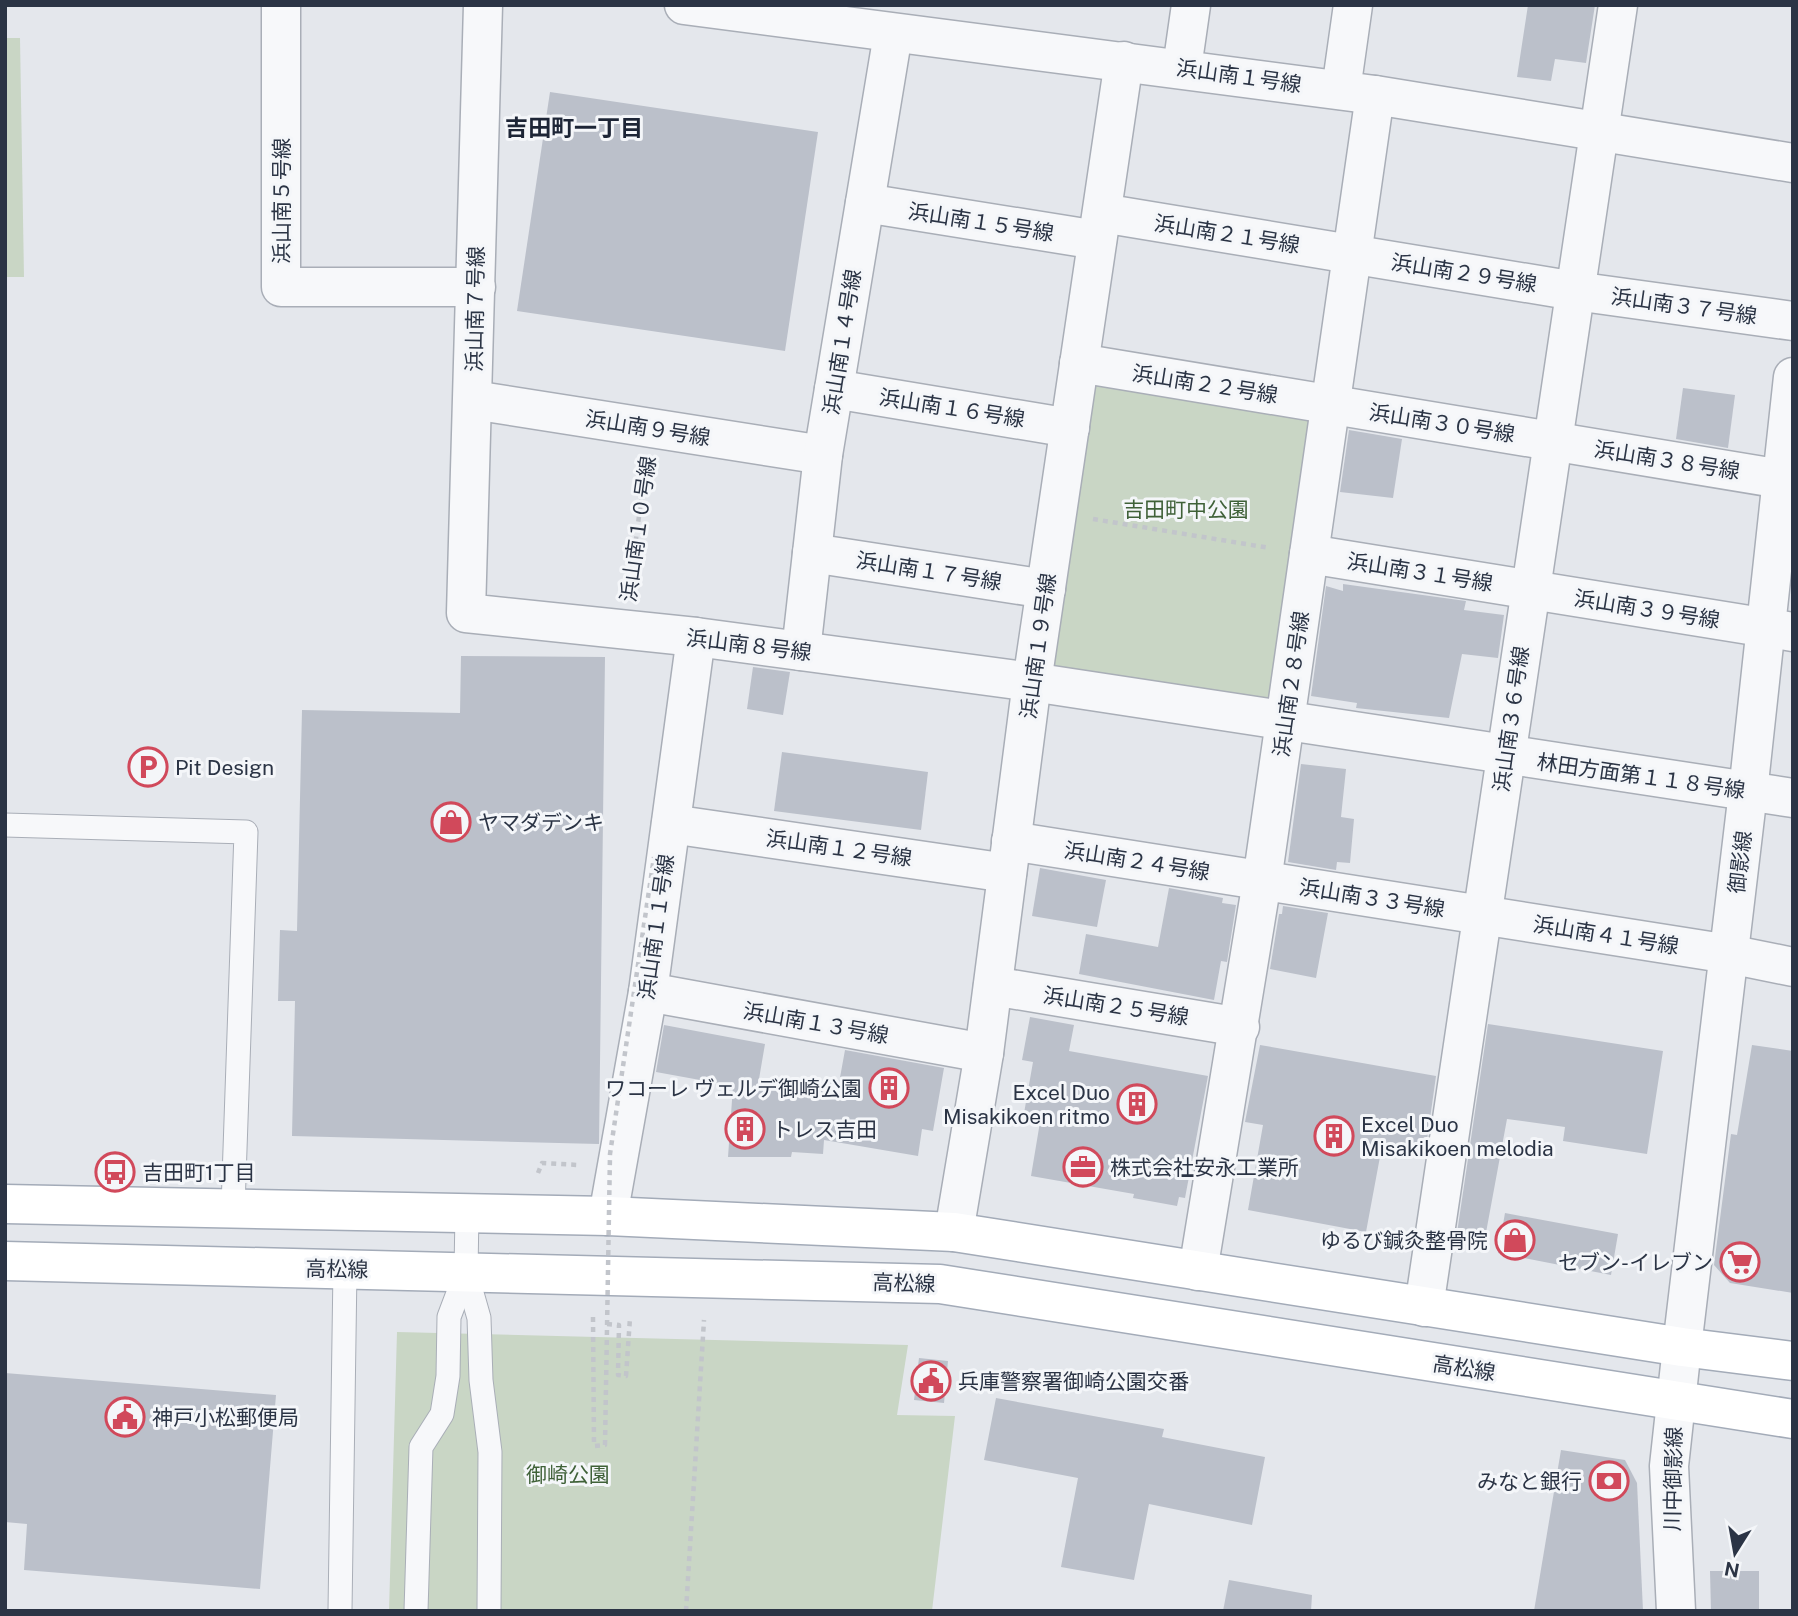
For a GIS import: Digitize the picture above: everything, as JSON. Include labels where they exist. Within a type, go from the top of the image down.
[{"type":"main road","points":[[5,1204],[608,1216],[954,1232],[1682,1347],[1793,1361]]},
{"type":"main road","name":"高松線","points":[[5,1261],[940,1284],[1676,1403],[1793,1419]]},
{"type":"street","name":"浜山南５号線","points":[[281,5],[281,287],[476,287]]},
{"type":"street","name":"浜山南７号線","points":[[466,613],[483,5]]},
{"type":"street","name":"浜山南１号線","points":[[684,5],[1358,93],[1793,163]]},
{"type":"street","points":[[1182,68],[1191,5]]},
{"type":"street","name":"浜山南２８号線","points":[[1198,1271],[1240,1027],[1352,254],[1358,93],[1353,5]]},
{"type":"street","name":"浜山南３６号線","points":[[1424,1307],[1618,5]]},
{"type":"street","name":"浜山南１４号線","points":[[801,651],[824,455],[893,34]]},
{"type":"street","name":"浜山南１９号線","points":[[954,1232],[984,1053],[1032,682],[1124,61]]},
{"type":"street","name":"浜山南１５号線","points":[[865,203],[1100,227]]},
{"type":"street","name":"浜山南２１号線","points":[[1100,227],[1352,254]]},
{"type":"street","name":"浜山南２９号線","points":[[1352,254],[1575,291]]},
{"type":"street","name":"浜山南３７号線","points":[[1575,291],[1793,321]]},
{"type":"street","name":"浜山南２２号線","points":[[1079,363],[1331,405]]},
{"type":"street","name":"御影線","points":[[1682,1347],[1748,792],[1778,630],[1793,377]]},
{"type":"street","name":"浜山南１６号線","points":[[834,389],[1070,428]]},
{"type":"street","name":"浜山南９号線","points":[[473,400],[824,455]]},
{"type":"street","name":"浜山南３０号線","points":[[1331,405],[1552,441]]},
{"type":"street","name":"浜山南３８号線","points":[[1552,441],[1787,480]]},
{"type":"street","name":"浜山南１７号線","points":[[812,554],[1046,589]]},
{"type":"street","name":"浜山南３１号線","points":[[1310,554],[1530,590]]},
{"type":"street","name":"浜山南３９号線","points":[[1530,590],[1778,630]]},
{"type":"street","name":"浜山南８号線","points":[[466,613],[696,637],[1032,682]]},
{"type":"street","name":"浜山南１１号線","points":[[608,1216],[648,992],[696,637]]},
{"type":"street","name":"林田方面第１１８号線","points":[[1032,682],[1793,798]]},
{"type":"street","name":"浜山南１２号線","points":[[671,824],[1009,857]]},
{"type":"street","name":"浜山南２４号線","points":[[1009,857],[1262,881]]},
{"type":"street","name":"浜山南３３号線","points":[[1262,881],[1483,915]]},
{"type":"street","name":"浜山南４１号線","points":[[1483,915],[1729,954],[1793,967]]},
{"type":"street","name":"浜山南２５号線","points":[[993,986],[1240,1027]]},
{"type":"street","name":"浜山南１３号線","points":[[648,992],[984,1053]]},
{"type":"street","name":"川中御影線","points":[[1676,1611],[1669,1466],[1682,1347]]},
{"type":"lane","points":[[5,825],[246,832],[233,1207]]},
{"type":"lane","points":[[467,1213],[466,1272],[479,1318],[481,1380],[490,1452],[489,1611]]},
{"type":"lane","points":[[340,1611],[345,1269]]},
{"type":"lane","points":[[416,1611],[421,1447],[442,1414],[448,1376],[449,1317],[466,1272]]},
{"type":"path","name":"浜山南１０号線","points":[[624,630],[651,428]]},
{"type":"path","points":[[1057,513],[1310,554]]},
{"type":"path","points":[[593,1317],[594,1446],[605,1445],[610,1154],[654,857]]},
{"type":"path","points":[[538,1173],[542,1163]]},
{"type":"path","points":[[607,1324],[619,1325],[618,1375],[626,1376],[630,1318]]},
{"type":"path","points":[[687,1611],[704,1320]]},
{"type":"green space","points":[[5,38],[20,38],[24,277],[5,277]]},
{"type":"green space","name":"吉田町中公園","points":[[1091,365],[1312,411],[1273,704],[1052,674]]},
{"type":"green space","name":"御崎公園","points":[[397,1332],[908,1345],[897,1415],[955,1416],[932,1611],[389,1611]]},
{"type":"building","points":[[1528,5],[1595,5],[1586,63],[1555,59],[1551,81],[1517,77]]},
{"type":"building","points":[[550,92],[818,132],[785,351],[517,311]]},
{"type":"building","points":[[1683,388],[1735,395],[1728,448],[1676,439]]},
{"type":"building","points":[[1349,430],[1402,439],[1393,498],[1340,492]]},
{"type":"building","points":[[1343,584],[1466,601],[1464,610],[1504,615],[1498,658],[1462,654],[1449,718],[1356,708],[1357,703],[1311,696],[1326,586],[1343,591]]},
{"type":"building","name":"ヤマダデンキ","points":[[461,656],[605,657],[599,1144],[292,1136],[295,1001],[278,1001],[280,930],[297,931],[302,710],[460,713]]},
{"type":"building","points":[[753,667],[790,672],[783,715],[747,709]]},
{"type":"building","points":[[782,752],[928,772],[921,830],[774,811]]},
{"type":"building","points":[[1301,764],[1346,769],[1341,817],[1354,819],[1350,863],[1337,862],[1336,870],[1288,862]]},
{"type":"building","points":[[1040,868],[1106,880],[1097,927],[1032,916]]},
{"type":"building","points":[[1169,888],[1223,898],[1222,903],[1236,905],[1227,962],[1221,961],[1214,1000],[1079,974],[1086,934],[1158,947]]},
{"type":"building","points":[[1283,906],[1328,913],[1316,978],[1270,969],[1279,914],[1282,914]]},
{"type":"building","name":"Excel Duo Misakikoen ritmo","points":[[1030,1017],[1074,1025],[1069,1051],[1208,1076],[1185,1198],[1179,1197],[1177,1206],[1133,1198],[1134,1194],[1031,1176],[1040,1122],[1023,1119],[1033,1062],[1022,1060]]},
{"type":"building","points":[[1488,1024],[1663,1051],[1647,1154],[1563,1141],[1565,1127],[1507,1119],[1485,1238],[1457,1233]]},
{"type":"building","points":[[664,1025],[765,1044],[759,1079],[839,1083],[845,1050],[944,1068],[933,1131],[922,1129],[918,1156],[824,1140],[823,1154],[792,1152],[791,1157],[728,1157],[733,1086],[656,1072]]},
{"type":"building","name":"Excel Duo Misakikoen melodia","points":[[1260,1045],[1436,1076],[1425,1154],[1382,1146],[1366,1232],[1248,1210],[1263,1125],[1245,1122]]},
{"type":"building","points":[[1752,1045],[1793,1051],[1793,1293],[1730,1283],[1714,1265],[1731,1134],[1737,1135]]},
{"type":"building","points":[[1505,1213],[1618,1234],[1611,1275],[1498,1253]]},
{"type":"building","name":"兵庫警察署御崎公園交番","points":[[919,1358],[948,1361],[944,1403],[914,1400]]},
{"type":"building","points":[[5,1373],[276,1395],[260,1589],[24,1570],[27,1524],[5,1522]]},
{"type":"building","points":[[996,1398],[1164,1429],[1162,1437],[1265,1457],[1252,1525],[1149,1504],[1134,1580],[1061,1567],[1078,1478],[984,1460]]},
{"type":"building","points":[[1561,1450],[1625,1460],[1637,1483],[1643,1611],[1534,1611]]},
{"type":"building","points":[[1710,1571],[1759,1571],[1759,1611],[1711,1611]]},
{"type":"building","points":[[1229,1580],[1312,1595],[1311,1611],[1223,1611]]},
{"type":"place","name":"Pit Design","points":[[148,767]]},
{"type":"place","name":"ヤマダデンキ","points":[[451,822]]},
{"type":"place","name":"ワコーレ ヴェルデ御崎公園","points":[[889,1088]]},
{"type":"place","name":"Excel Duo Misakikoen ritmo","points":[[1137,1104]]},
{"type":"place","name":"トレス吉田","points":[[745,1129]]},
{"type":"place","name":"Excel Duo Misakikoen melodia","points":[[1334,1136]]},
{"type":"place","name":"株式会社安永工業所","points":[[1083,1167]]},
{"type":"place","name":"吉田町1丁目","points":[[115,1172]]},
{"type":"place","name":"ゆるび鍼灸整骨院","points":[[1515,1240]]},
{"type":"place","name":"セブン-イレブン","points":[[1740,1262]]},
{"type":"place","name":"兵庫警察署御崎公園交番","points":[[931,1381]]},
{"type":"place","name":"神戸小松郵便局","points":[[125,1417]]},
{"type":"place","name":"みなと銀行","points":[[1609,1481]]},
{"type":"district","name":"吉田町一丁目","points":[[574,127]]}]
